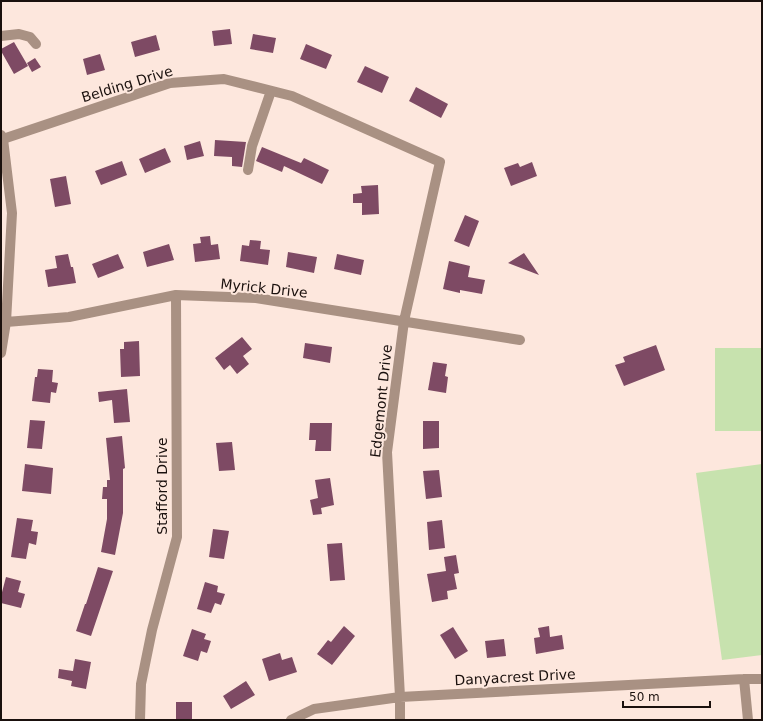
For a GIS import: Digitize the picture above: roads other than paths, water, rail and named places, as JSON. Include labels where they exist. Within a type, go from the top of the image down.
[{"type":"street","points":[[1,36],[19,34],[30,37],[36,44]]},
{"type":"street","name":"Belding Drive","points":[[2,137],[170,83],[224,78],[292,96],[440,162]]},
{"type":"street","points":[[248,170],[252,146],[271,91]]},
{"type":"street","points":[[1,353],[6,322],[12,213],[2,137]]},
{"type":"street","name":"Edgemont Drive","points":[[400,720],[387,452],[404,321],[440,162]]},
{"type":"street","name":"Myrick Drive","points":[[6,322],[69,317],[176,295],[256,298],[520,340]]},
{"type":"street","name":"Stafford Drive","points":[[140,720],[141,684],[152,630],[177,537],[176,295]]},
{"type":"street","points":[[744,679],[748,720]]},
{"type":"street","name":"Danyacrest Drive","points":[[291,720],[314,710],[400,697],[762,679]]}]
